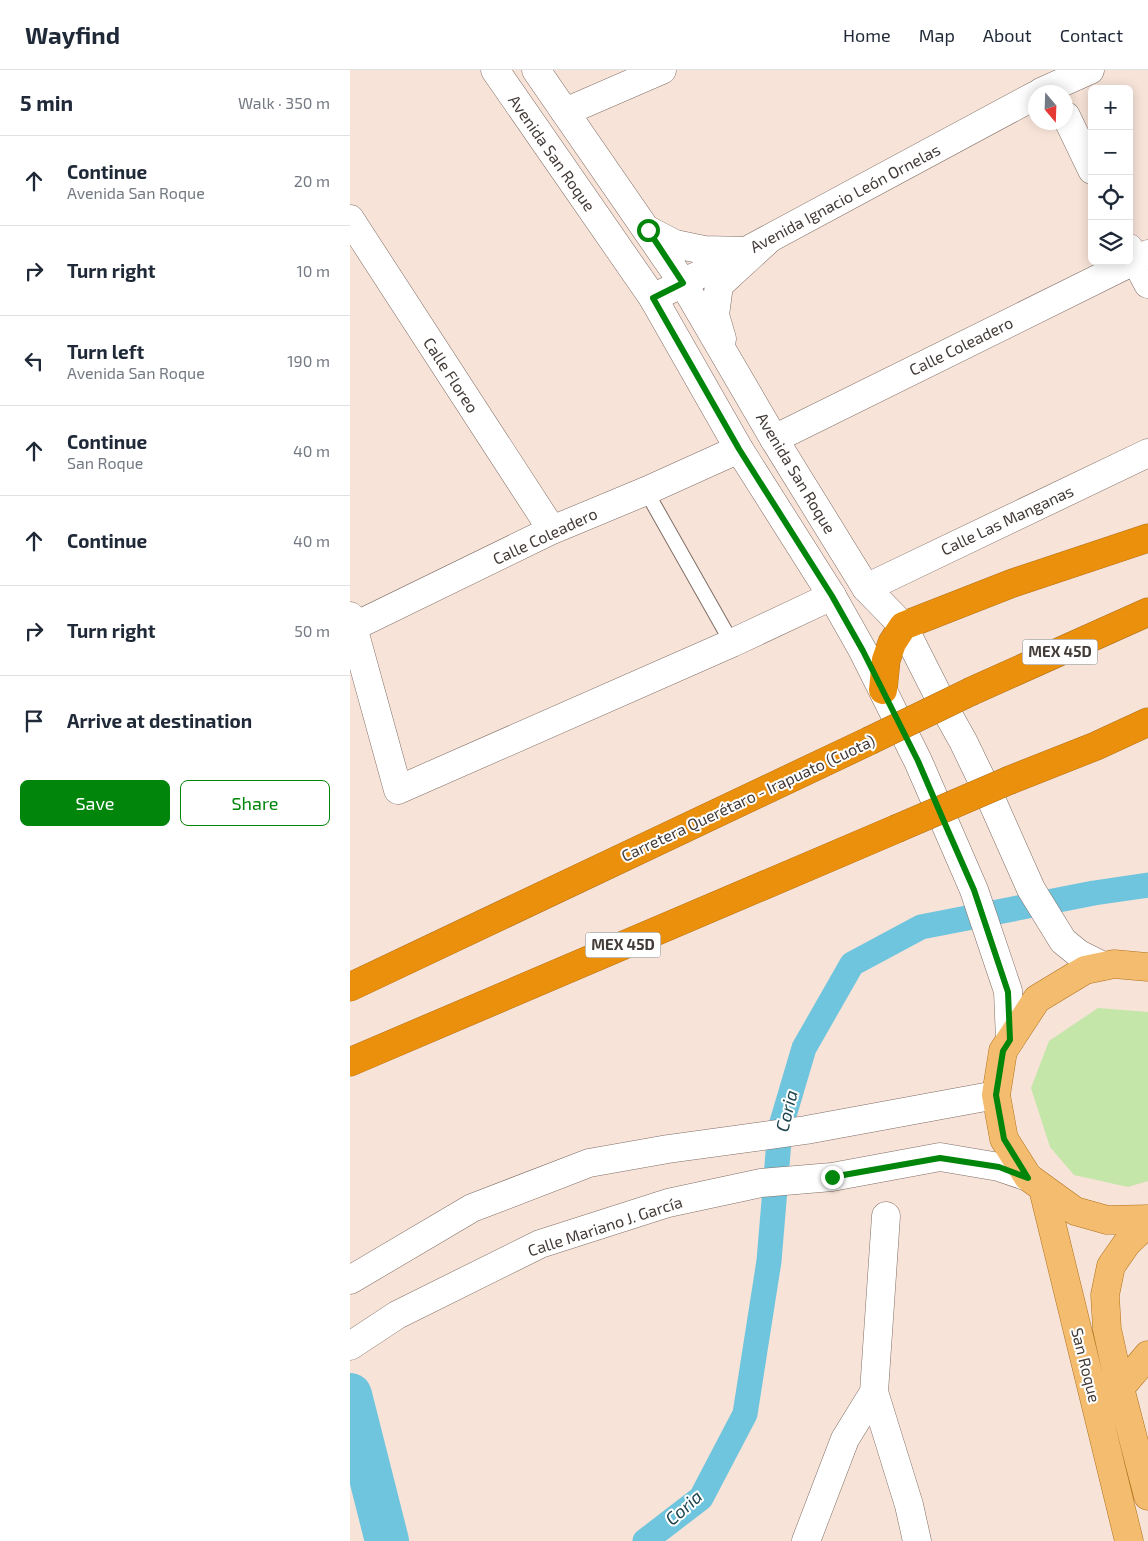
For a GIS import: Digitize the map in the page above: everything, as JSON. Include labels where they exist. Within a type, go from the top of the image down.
[{"type":"highway","points":[[883,690],[886,660],[892,643],[903,626],[1013,583],[1148,538]]},
{"type":"highway","name":"Carretera Querétaro - Irapuato (Cuota)","points":[[350,987],[972,692],[1148,612]]},
{"type":"highway","name":"MEX 45D","points":[[350,1062],[896,828],[1148,724]]},
{"type":"main road","points":[[1148,967],[1114,964],[1085,970],[1037,998],[1003,1051],[996,1095],[1004,1139],[1035,1183],[1075,1211],[1107,1220],[1148,1221]]},
{"type":"main road","name":"San Roque","points":[[1035,1183],[1129,1541]]},
{"type":"main road","name":"San Roque","points":[[1148,1221],[1111,1266],[1105,1296],[1107,1329],[1148,1496]]},
{"type":"main road","points":[[1120,1388],[1148,1355]]},
{"type":"street","name":"Avenida San Roque","points":[[495,70],[653,298],[739,449],[832,596],[863,651],[918,761],[974,890],[1008,992],[1010,1040]]},
{"type":"street","name":"Avenida San Roque","points":[[536,70],[683,283],[774,439],[866,588],[903,626],[963,740],[1031,888],[1063,941],[1079,954],[1103,966]]},
{"type":"street","points":[[565,112],[662,70]]},
{"type":"street","name":"Avenida Ignacio León Ornelas","points":[[1050,85],[1090,70]]},
{"type":"street","name":"Avenida Ignacio León Ornelas","points":[[653,298],[757,245],[1028,96]]},
{"type":"street","points":[[1073,130],[1088,162]]},
{"type":"street","name":"Calle Floreo","points":[[350,219],[552,530]]},
{"type":"street","points":[[648,230],[674,244],[704,250],[757,245]]},
{"type":"street","points":[[727,357],[714,314],[718,286],[757,245]]},
{"type":"street","points":[[1137,254],[1148,284]]},
{"type":"street","name":"Calle Coleadero","points":[[774,439],[1137,254]]},
{"type":"street","name":"Calle Coleadero","points":[[352,622],[552,530],[646,491],[739,449]]},
{"type":"street","name":"Calle Las Manganas","points":[[866,588],[1148,453]]},
{"type":"street","points":[[352,622],[398,790],[732,643],[832,596]]},
{"type":"street","points":[[350,1280],[472,1208],[589,1163],[668,1149],[806,1130],[996,1095]]},
{"type":"street","name":"Calle Mariano J. García","points":[[350,1346],[397,1315],[540,1244],[668,1203],[761,1183],[832,1177],[940,1158],[999,1167],[1035,1183]]},
{"type":"street","points":[[886,1216],[874,1392],[909,1505],[917,1541]]},
{"type":"street","points":[[806,1541],[845,1439],[874,1392]]},
{"type":"lane","points":[[646,491],[732,643]]},
{"type":"green space","points":[[1098,1008],[1148,1012],[1148,1181],[1128,1187],[1074,1175],[1050,1147],[1031,1088],[1049,1041]]},
{"type":"waterway","name":"Coria","points":[[645,1541],[701,1498],[745,1414],[769,1261],[780,1129],[804,1048],[852,964],[921,927],[1094,893],[1148,885]]},
{"type":"waterway","points":[[350,1395],[387,1541]]},
{"type":"route","points":[[648,230],[683,283],[653,298],[739,449],[832,596],[863,651],[918,761],[974,890],[1008,992],[1010,1040],[1003,1051],[996,1095],[1004,1139],[1028,1178],[999,1167],[940,1158],[832,1177]]}]
